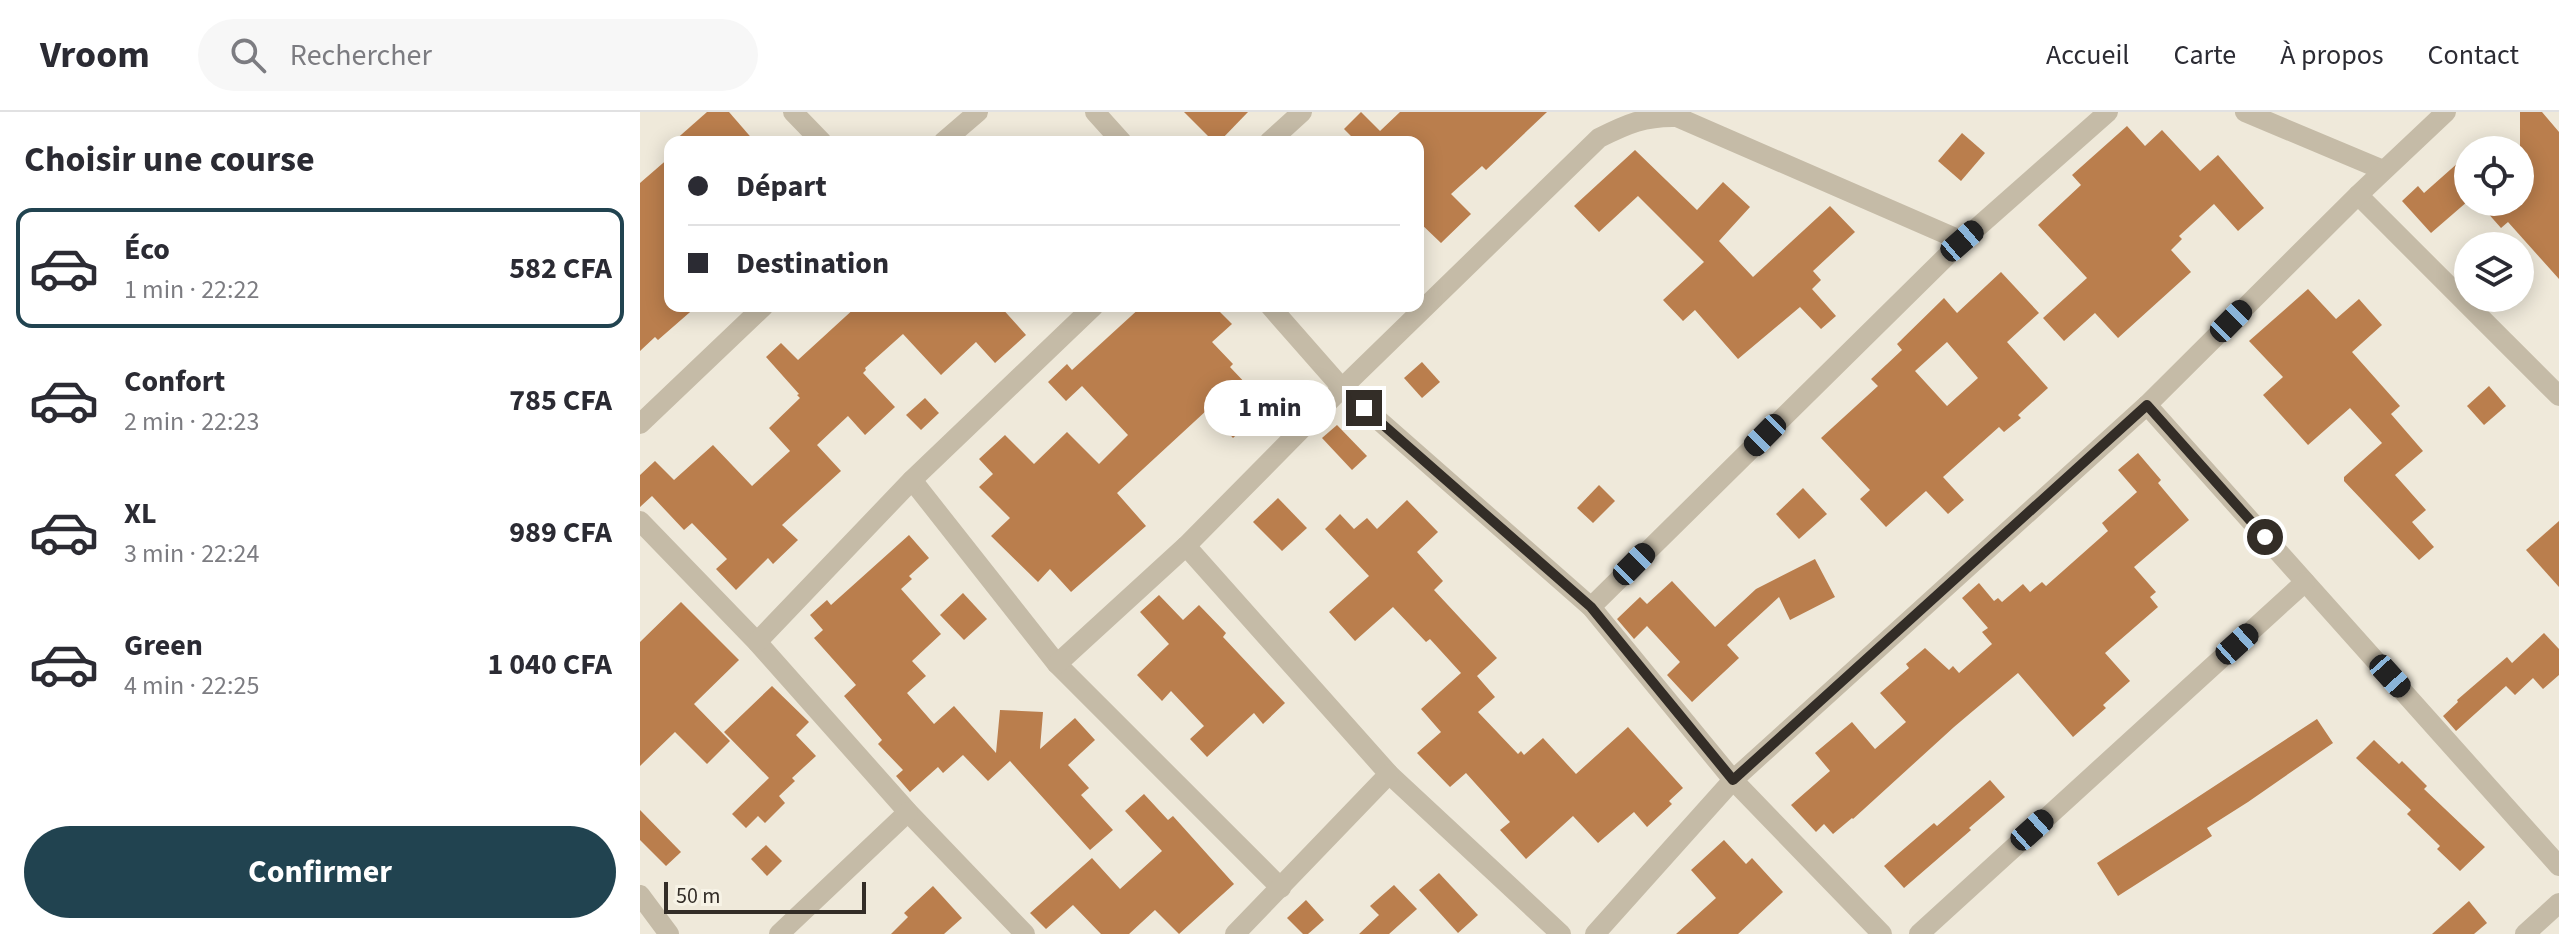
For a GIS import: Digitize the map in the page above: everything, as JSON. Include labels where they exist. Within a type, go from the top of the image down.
[{"type":"street","points":[[793,112],[816,136]]},
{"type":"street","points":[[950,136],[978,112]]},
{"type":"street","points":[[1095,112],[1117,136]]},
{"type":"street","points":[[1276,136],[1302,112]]},
{"type":"street","points":[[1591,607],[1962,241],[2108,112]]},
{"type":"street","points":[[2245,112],[2383,170]]},
{"type":"street","points":[[1595,934],[1733,780],[2147,405],[2383,170],[2446,112]]},
{"type":"street","points":[[1424,308],[1599,138],[1629,123],[1678,114],[1962,241]]},
{"type":"street","points":[[2358,195],[2559,396]]},
{"type":"street","points":[[640,424],[758,312]]},
{"type":"street","points":[[757,642],[912,480],[1088,312]]},
{"type":"street","points":[[1275,312],[1342,388],[1591,607],[1733,780],[1882,934]]},
{"type":"street","points":[[1057,664],[1186,546],[1420,312]]},
{"type":"street","points":[[2147,405],[2559,866]]},
{"type":"street","points":[[912,480],[1057,664],[1281,888]]},
{"type":"street","points":[[640,521],[757,642],[908,812],[1025,934]]},
{"type":"street","points":[[1186,546],[1389,774],[1561,934]]},
{"type":"street","points":[[1919,934],[2305,582]]},
{"type":"street","points":[[1235,934],[1389,774]]},
{"type":"street","points":[[779,934],[908,812]]},
{"type":"street","points":[[640,895],[669,934]]},
{"type":"street","points":[[2525,934],[2559,903]]},
{"type":"building","points":[[707,112],[729,112],[750,136],[680,136]]},
{"type":"building","points":[[1184,112],[1248,112],[1225,136],[1208,136]]},
{"type":"building","points":[[1361,112],[1380,131],[1400,112],[1547,112],[1486,170],[1482,166],[1451,194],[1471,214],[1441,243],[1424,227],[1424,136],[1351,136],[1344,129]]},
{"type":"building","points":[[2520,112],[2542,112],[2559,132],[2559,279],[2534,251],[2534,232],[2517,232],[2508,222],[2501,228],[2490,216],[2534,216],[2534,136],[2520,136]]},
{"type":"building","points":[[2127,126],[2145,146],[2162,130],[2200,171],[2218,155],[2264,208],[2238,231],[2214,204],[2179,236],[2182,239],[2171,250],[2191,272],[2118,338],[2095,313],[2064,341],[2043,318],[2087,278],[2038,225],[2081,185],[2072,175]]},
{"type":"building","points":[[1962,133],[1985,153],[1961,181],[1938,161]]},
{"type":"building","points":[[1635,150],[1697,210],[1723,182],[1750,207],[1719,241],[1753,277],[1830,206],[1855,232],[1813,271],[1821,280],[1812,289],[1836,316],[1821,329],[1800,307],[1738,359],[1695,310],[1683,321],[1663,300],[1704,262],[1638,196],[1599,232],[1574,206]]},
{"type":"building","points":[[664,162],[664,312],[690,312],[640,351],[640,183]]},
{"type":"building","points":[[2454,166],[2454,213],[2431,233],[2402,201],[2418,186],[2424,193]]},
{"type":"building","points":[[2001,272],[2039,313],[2007,342],[2048,388],[2018,415],[2021,418],[2004,432],[1999,427],[1943,477],[1964,500],[1948,514],[1926,491],[1886,527],[1860,499],[1870,490],[1821,438],[1878,386],[1871,379],[1902,350],[1897,344],[1944,298],[1957,313]],"holes":[[[1947,342],[1978,378],[1947,406],[1915,371]]]},
{"type":"building","points":[[2308,289],[2336,319],[2359,299],[2382,325],[2352,352],[2400,406],[2391,414],[2423,451],[2395,475],[2426,510],[2412,522],[2434,547],[2419,560],[2344,481],[2344,477],[2382,443],[2350,408],[2308,445],[2263,395],[2283,377],[2249,341]]},
{"type":"building","points":[[850,312],[1005,312],[1026,335],[995,363],[976,342],[941,375],[903,334],[863,373],[895,407],[865,435],[848,416],[817,445],[841,471],[782,525],[798,540],[773,564],[768,558],[736,590],[716,569],[727,559],[692,523],[684,530],[652,496],[640,507],[640,475],[655,461],[674,480],[713,445],[752,486],[790,451],[769,428],[800,398],[766,357],[781,343],[798,360]]},
{"type":"building","points":[[1135,312],[1220,312],[1232,324],[1212,342],[1233,364],[1230,367],[1267,406],[1233,438],[1207,410],[1117,493],[1146,526],[1071,592],[1050,569],[1038,582],[991,536],[1010,518],[979,487],[993,474],[979,459],[1005,435],[1034,464],[1067,432],[1099,464],[1128,435],[1082,386],[1066,401],[1048,382],[1067,364],[1072,370]]},
{"type":"building","points":[[1422,362],[1440,382],[1422,398],[1404,378]]},
{"type":"building","points":[[2489,386],[2506,406],[2484,425],[2467,406]]},
{"type":"building","points":[[925,398],[939,413],[921,430],[906,415]]},
{"type":"building","points":[[1337,425],[1367,456],[1352,470],[1322,438]]},
{"type":"building","points":[[2138,453],[2189,520],[2134,567],[2156,592],[2150,597],[2158,607],[2105,653],[2130,681],[2103,705],[2106,708],[2073,737],[2018,673],[1853,819],[1833,834],[1824,824],[1816,832],[1791,805],[1830,771],[1815,753],[1852,722],[1875,749],[1906,722],[1880,693],[1909,668],[1906,664],[1925,648],[1949,670],[1953,666],[1959,673],[1992,644],[1982,632],[1988,628],[1962,598],[1979,583],[1994,601],[1998,598],[2002,602],[2023,584],[2030,592],[2042,582],[2046,586],[2108,531],[2102,523],[2137,492],[2118,470]]},
{"type":"building","points":[[1599,485],[1615,501],[1593,523],[1577,508]]},
{"type":"building","points":[[1803,488],[1827,514],[1799,539],[1776,514]]},
{"type":"building","points":[[1278,498],[1307,528],[1282,551],[1253,522]]},
{"type":"building","points":[[1407,500],[1438,532],[1417,552],[1443,581],[1434,590],[1497,658],[1477,676],[1495,697],[1478,712],[1518,754],[1521,751],[1524,755],[1543,738],[1576,774],[1628,727],[1683,788],[1669,801],[1672,804],[1647,827],[1634,812],[1598,843],[1573,816],[1526,859],[1500,830],[1510,822],[1466,773],[1450,787],[1417,753],[1441,732],[1421,709],[1461,673],[1430,639],[1426,642],[1393,607],[1355,641],[1329,612],[1369,576],[1325,529],[1340,514],[1354,529],[1367,518],[1377,529]]},
{"type":"building","points":[[2559,521],[2559,587],[2526,550]]},
{"type":"building","points":[[909,535],[929,558],[909,576],[912,579],[901,589],[941,634],[912,661],[926,676],[907,693],[934,724],[954,706],[996,753],[1000,710],[1043,712],[1040,749],[1075,718],[1095,740],[1068,765],[1089,788],[1081,795],[1113,830],[1090,850],[1010,761],[988,781],[963,755],[943,773],[938,767],[910,792],[896,776],[903,770],[878,744],[882,740],[844,696],[856,685],[814,638],[823,630],[810,615],[827,600],[831,605]]},
{"type":"building","points":[[1815,559],[1835,597],[1790,620],[1779,597],[1727,645],[1739,658],[1692,702],[1667,675],[1680,662],[1647,626],[1634,639],[1617,619],[1640,597],[1647,604],[1672,581],[1715,627],[1756,589]]},
{"type":"building","points":[[963,593],[987,619],[964,640],[940,615]]},
{"type":"building","points":[[1159,595],[1183,620],[1199,605],[1226,633],[1223,637],[1285,703],[1263,724],[1254,713],[1207,757],[1190,739],[1204,726],[1171,691],[1162,701],[1137,675],[1169,644],[1140,612]]},
{"type":"building","points":[[681,602],[739,660],[694,704],[730,741],[707,764],[675,732],[640,766],[640,642]]},
{"type":"building","points":[[2544,633],[2559,649],[2559,675],[2543,689],[2533,678],[2515,695],[2506,686],[2456,731],[2443,716],[2457,700],[2507,657],[2512,663]]},
{"type":"building","points":[[772,686],[809,722],[796,735],[816,756],[792,778],[795,781],[779,796],[785,803],[765,823],[758,816],[746,828],[732,814],[769,778],[724,732]]},
{"type":"building","points":[[2317,719],[2333,743],[2207,828],[2212,836],[2118,896],[2097,863]]},
{"type":"building","points":[[2374,740],[2399,764],[2402,761],[2427,786],[2424,789],[2485,847],[2460,871],[2407,814],[2411,810],[2356,758]]},
{"type":"building","points":[[1990,780],[2005,797],[1904,888],[1884,866]]},
{"type":"building","points":[[1144,794],[1168,820],[1173,816],[1234,884],[1179,934],[1155,910],[1129,934],[1101,934],[1073,905],[1046,929],[1030,913],[1092,858],[1120,889],[1162,851],[1125,811]]},
{"type":"building","points":[[640,810],[681,852],[666,866],[640,840]]},
{"type":"building","points":[[1724,840],[1746,864],[1752,858],[1783,892],[1738,934],[1676,934],[1716,898],[1691,870]]},
{"type":"building","points":[[766,845],[782,861],[767,876],[751,859]]},
{"type":"building","points":[[1439,873],[1478,915],[1458,933],[1419,890]]},
{"type":"building","points":[[1394,885],[1417,909],[1389,934],[1359,934],[1379,915],[1370,906]]},
{"type":"building","points":[[933,886],[962,918],[944,934],[891,934],[908,917],[904,913]]},
{"type":"building","points":[[1306,900],[1324,920],[1308,934],[1303,934],[1287,918]]},
{"type":"building","points":[[2469,901],[2487,923],[2474,934],[2432,934]]},
{"type":"route","points":[[1364,408],[1591,607],[1733,780],[2147,405],[2265,537]]}]
